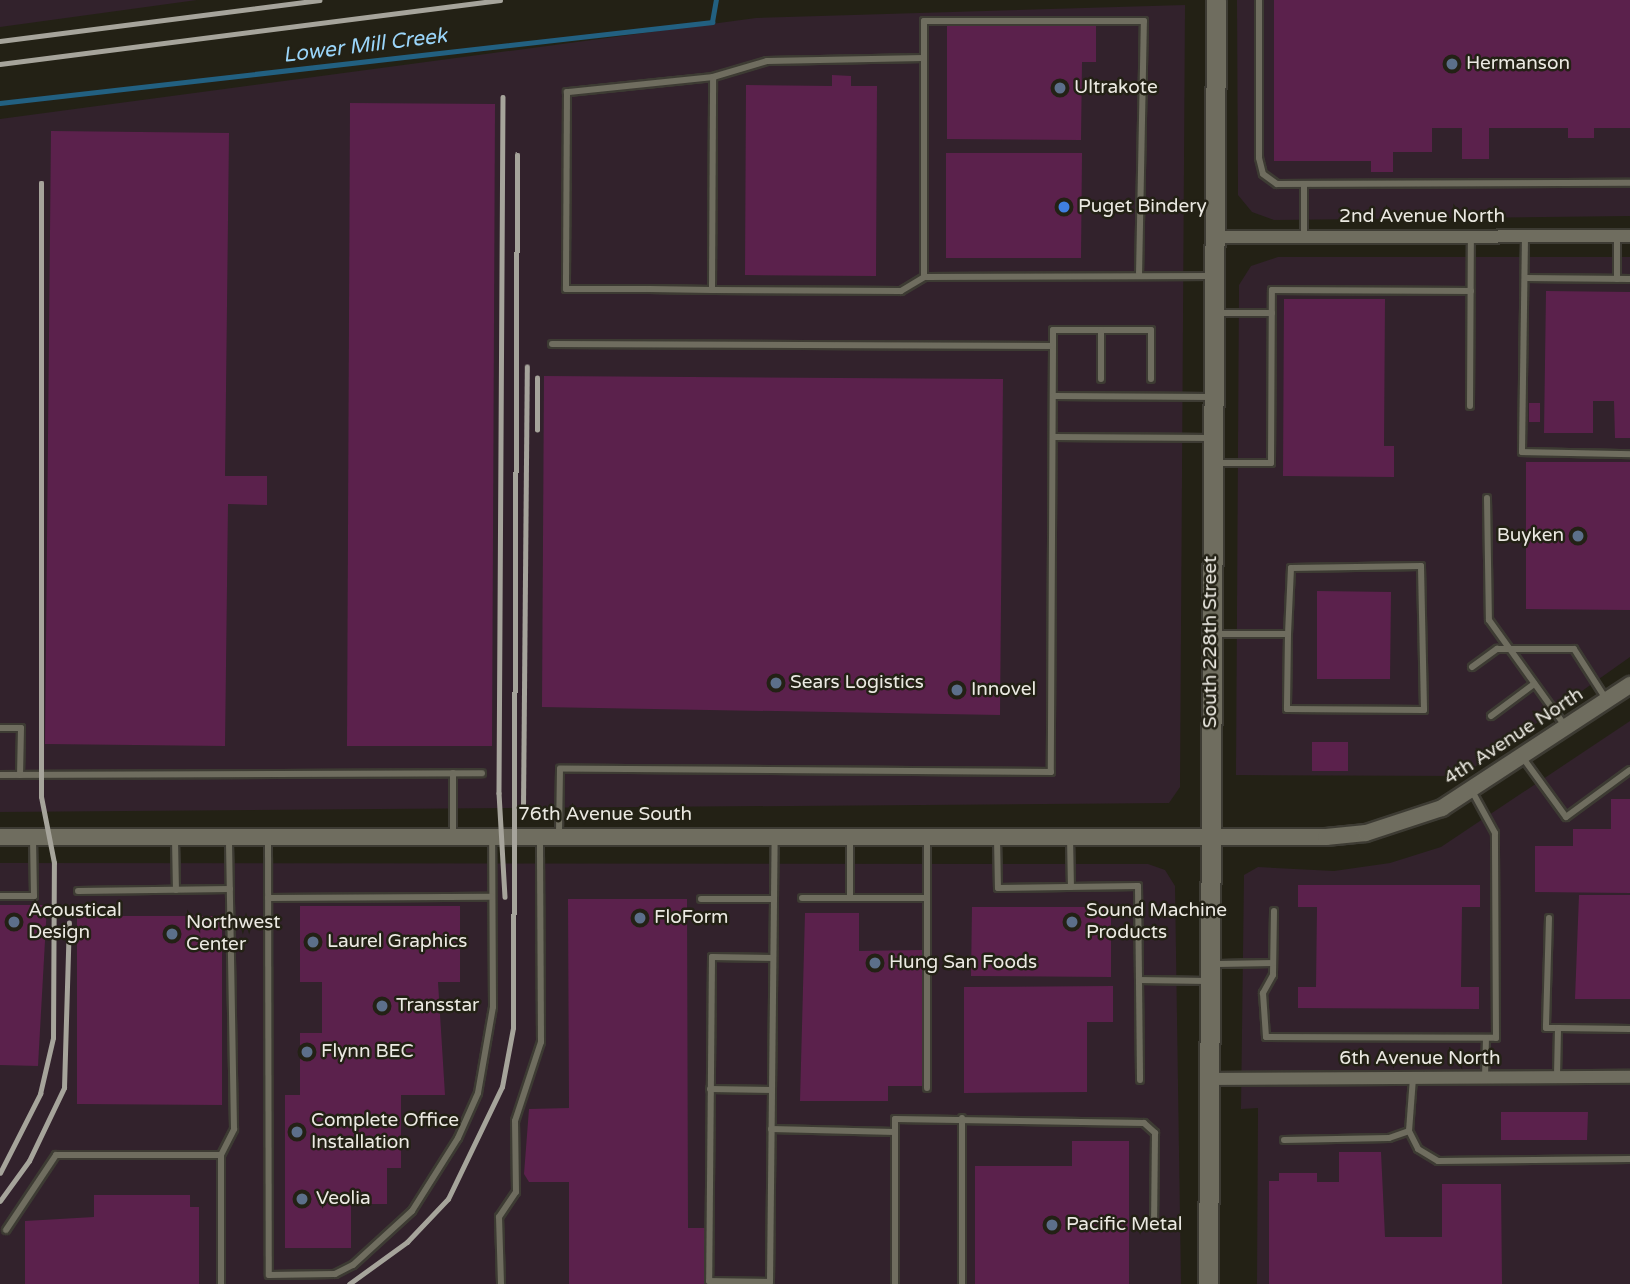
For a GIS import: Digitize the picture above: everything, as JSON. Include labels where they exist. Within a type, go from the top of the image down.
[{"type":"main road","name":"South 228th Street","points":[[1208,1284],[1216,0]]},
{"type":"street","name":"2nd Avenue North","points":[[1215,237],[1624,236]]},
{"type":"street","name":"4th Avenue North","points":[[1210,835],[1366,833],[1472,792],[1607,700],[1629,688]]},
{"type":"street","name":"76th Avenue South","points":[[0,837],[1210,835]]},
{"type":"street","name":"6th Avenue North","points":[[1209,1079],[1630,1077]]},
{"type":"lane","points":[[1259,0],[1259,158],[1263,174],[1277,184],[1630,183]]},
{"type":"lane","points":[[924,277],[924,21],[1144,21],[1139,276]]},
{"type":"lane","points":[[924,58],[767,61],[713,77],[567,92],[566,289],[901,291],[924,277],[1214,276]]},
{"type":"lane","points":[[712,290],[713,77]]},
{"type":"lane","points":[[1304,186],[1304,237]]},
{"type":"lane","points":[[1470,406],[1471,236]]},
{"type":"lane","points":[[1525,236],[1522,452],[1630,454]]},
{"type":"lane","points":[[1617,279],[1624,236]]},
{"type":"lane","points":[[1525,278],[1630,279]]},
{"type":"lane","points":[[1213,463],[1271,463],[1272,290],[1471,291]]},
{"type":"lane","points":[[1214,313],[1272,313]]},
{"type":"lane","points":[[559,836],[560,769],[1051,772],[1054,330],[1151,330],[1151,379]]},
{"type":"lane","points":[[1101,330],[1101,379]]},
{"type":"lane","points":[[552,344],[1053,346]]},
{"type":"lane","points":[[1053,396],[1213,397]]},
{"type":"lane","points":[[1053,437],[1213,438]]},
{"type":"lane","points":[[1487,498],[1489,620],[1567,728]]},
{"type":"lane","points":[[1421,566],[1424,710],[1287,709],[1288,635],[1291,568],[1421,566]]},
{"type":"lane","points":[[1211,634],[1288,635]]},
{"type":"lane","points":[[1472,667],[1497,649],[1574,649],[1607,700]]},
{"type":"lane","points":[[1491,716],[1534,684]]},
{"type":"lane","points":[[0,728],[21,728],[20,775]]},
{"type":"lane","points":[[1523,758],[1566,817],[1630,770]]},
{"type":"lane","points":[[453,774],[453,836]]},
{"type":"lane","points":[[0,775],[482,774]]},
{"type":"lane","points":[[1274,911],[1273,962],[1263,993],[1266,1037],[1496,1038],[1495,833],[1472,792]]},
{"type":"lane","points":[[175,836],[176,890]]},
{"type":"lane","points":[[221,1284],[221,1155],[234,1129],[229,836]]},
{"type":"lane","points":[[268,836],[269,1275],[335,1274],[412,1211],[478,1093],[493,1007],[492,836]]},
{"type":"lane","points":[[500,1284],[499,1217],[516,1192],[516,1121],[541,1042],[540,836]]},
{"type":"lane","points":[[773,958],[712,957],[709,1281],[770,1282],[775,836]]},
{"type":"lane","points":[[850,836],[850,898]]},
{"type":"lane","points":[[927,836],[927,1088]]},
{"type":"lane","points":[[997,836],[998,888],[1138,886],[1140,1080]]},
{"type":"lane","points":[[1070,836],[1071,887]]},
{"type":"lane","points":[[0,896],[34,895],[33,837]]},
{"type":"lane","points":[[78,891],[230,889]]},
{"type":"lane","points":[[268,898],[492,897]]},
{"type":"lane","points":[[802,898],[927,898]]},
{"type":"lane","points":[[701,899],[774,899]]},
{"type":"lane","points":[[1549,918],[1546,1028],[1630,1030]]},
{"type":"lane","points":[[1139,980],[1273,962]]},
{"type":"lane","points":[[1557,1078],[1558,1028]]},
{"type":"lane","points":[[1485,1078],[1486,1038]]},
{"type":"lane","points":[[1413,1078],[1409,1130],[1418,1149],[1438,1161],[1630,1159]]},
{"type":"lane","points":[[710,1089],[772,1090]]},
{"type":"lane","points":[[962,1118],[962,1284]]},
{"type":"lane","points":[[895,1284],[895,1119],[962,1118],[1144,1124],[1154,1133],[1154,1227]]},
{"type":"lane","points":[[771,1129],[895,1132]]},
{"type":"lane","points":[[1284,1140],[1390,1138],[1409,1130]]},
{"type":"lane","points":[[6,1230],[56,1155],[221,1155]]},
{"type":"shaded area","points":[[0,0],[197,0],[0,27]]},
{"type":"shaded area","name":"Hermanson","points":[[1237,0],[1630,0],[1630,216],[1274,220],[1252,212],[1238,195]]},
{"type":"shaded area","points":[[1185,5],[1180,787],[1169,803],[0,812],[0,119],[756,18]]},
{"type":"shaded area","points":[[1278,257],[1630,257],[1630,657],[1462,776],[1236,775],[1239,285],[1251,266]]},
{"type":"shaded area","points":[[1630,721],[1630,1284],[1257,1284],[1258,1108],[1241,1109],[1244,875],[1258,867],[1334,871],[1390,863],[1441,847]]},
{"type":"shaded area","points":[[0,863],[1148,864],[1165,870],[1175,886],[1181,1284],[0,1284]]},
{"type":"building","name":"Hermanson","points":[[1274,0],[1630,0],[1630,128],[1594,128],[1594,138],[1568,138],[1568,128],[1489,128],[1489,159],[1462,159],[1462,128],[1432,128],[1432,152],[1393,152],[1393,172],[1371,172],[1371,161],[1274,161]]},
{"type":"building","points":[[947,25],[1096,25],[1096,62],[1082,62],[1081,140],[947,139]]},
{"type":"building","points":[[832,75],[851,76],[851,86],[877,86],[876,276],[745,275],[746,85],[832,86]]},
{"type":"building","points":[[350,103],[495,104],[492,746],[347,746]]},
{"type":"building","points":[[51,131],[229,133],[225,476],[267,476],[267,505],[228,504],[225,746],[45,744]]},
{"type":"building","points":[[946,153],[1082,153],[1081,258],[946,258]]},
{"type":"building","points":[[1546,291],[1630,292],[1630,438],[1615,438],[1614,401],[1593,401],[1593,433],[1544,433]]},
{"type":"building","points":[[1284,299],[1385,299],[1384,446],[1394,446],[1394,477],[1283,476]]},
{"type":"building","points":[[544,376],[1003,379],[1000,715],[542,707]]},
{"type":"building","points":[[1529,403],[1540,403],[1540,422],[1529,422]]},
{"type":"building","name":"Buyken","points":[[1526,462],[1630,462],[1630,610],[1526,609]]},
{"type":"building","points":[[1317,591],[1391,592],[1390,679],[1317,679]]},
{"type":"building","points":[[1312,742],[1348,742],[1348,771],[1312,771]]},
{"type":"building","points":[[1611,799],[1630,799],[1630,893],[1535,892],[1535,846],[1573,846],[1573,829],[1611,829]]},
{"type":"building","points":[[1298,885],[1480,885],[1480,907],[1462,907],[1461,987],[1479,987],[1479,1009],[1298,1008],[1298,987],[1316,987],[1317,907],[1298,907]]},
{"type":"building","points":[[1579,895],[1630,895],[1630,999],[1575,999]]},
{"type":"building","points":[[568,899],[687,899],[688,1228],[706,1228],[706,1284],[569,1284],[569,1182],[529,1182],[524,1174],[529,1109],[569,1108]]},
{"type":"building","points":[[0,905],[47,905],[38,1066],[0,1065]]},
{"type":"building","points":[[300,906],[460,906],[460,982],[438,982],[445,1095],[401,1095],[401,1168],[387,1168],[387,1204],[351,1204],[351,1248],[285,1248],[285,1095],[300,1095],[300,1033],[322,1033],[322,982],[300,982]]},
{"type":"building","points":[[972,907],[1111,907],[1111,977],[971,976]]},
{"type":"building","points":[[805,913],[859,913],[859,951],[923,950],[924,1086],[888,1086],[888,1101],[800,1101]]},
{"type":"building","points":[[77,916],[222,916],[222,1105],[77,1104]]},
{"type":"building","points":[[1113,986],[1113,1022],[1087,1022],[1087,1092],[964,1093],[964,987]]},
{"type":"building","points":[[1501,1112],[1588,1112],[1587,1140],[1501,1140]]},
{"type":"building","name":"Pacific Metal","points":[[1072,1141],[1129,1141],[1129,1284],[975,1284],[975,1166],[1072,1166]]},
{"type":"building","points":[[1339,1152],[1381,1152],[1385,1237],[1442,1237],[1442,1184],[1501,1184],[1502,1284],[1269,1284],[1269,1181],[1279,1181],[1279,1173],[1317,1173],[1317,1182],[1339,1182]]},
{"type":"building","points":[[94,1195],[190,1195],[190,1207],[199,1207],[199,1284],[25,1284],[25,1221],[94,1217]]},
{"type":"waterway","name":"Lower Mill Creek","points":[[0,103],[712,22],[716,0]]},
{"type":"railway","points":[[0,41],[319,0]]},
{"type":"railway","points":[[0,64],[500,0]]},
{"type":"railway","points":[[503,97],[499,793],[505,897]]},
{"type":"railway","points":[[349,1284],[407,1242],[448,1199],[502,1087],[513,1028],[517,155]]},
{"type":"railway","points":[[0,1173],[40,1094],[53,1038],[54,863],[41,797],[41,183]]},
{"type":"railway","points":[[523,806],[527,367]]},
{"type":"railway","points":[[537,378],[537,430]]},
{"type":"railway","points":[[0,1201],[29,1161],[64,1088],[69,923]]},
{"type":"place","name":"Hermanson","points":[[1452,64]]},
{"type":"place","name":"Ultrakote","points":[[1060,88]]},
{"type":"place","name":"Puget Bindery","points":[[1064,207]]},
{"type":"place","name":"Buyken","points":[[1578,536]]},
{"type":"place","name":"Sears Logistics","points":[[776,683]]},
{"type":"place","name":"Innovel","points":[[957,690]]},
{"type":"place","name":"FloForm","points":[[640,918]]},
{"type":"place","name":"Acoustical Design","points":[[14,922]]},
{"type":"place","name":"Sound Machine Products","points":[[1072,922]]},
{"type":"place","name":"Northwest Center","points":[[172,934]]},
{"type":"place","name":"Laurel Graphics","points":[[313,942]]},
{"type":"place","name":"Hung San Foods","points":[[875,963]]},
{"type":"place","name":"Transstar","points":[[382,1006]]},
{"type":"place","name":"Flynn BEC","points":[[307,1052]]},
{"type":"place","name":"Complete Office Installation","points":[[297,1132]]},
{"type":"place","name":"Veolia","points":[[302,1199]]},
{"type":"place","name":"Pacific Metal","points":[[1052,1225]]}]
